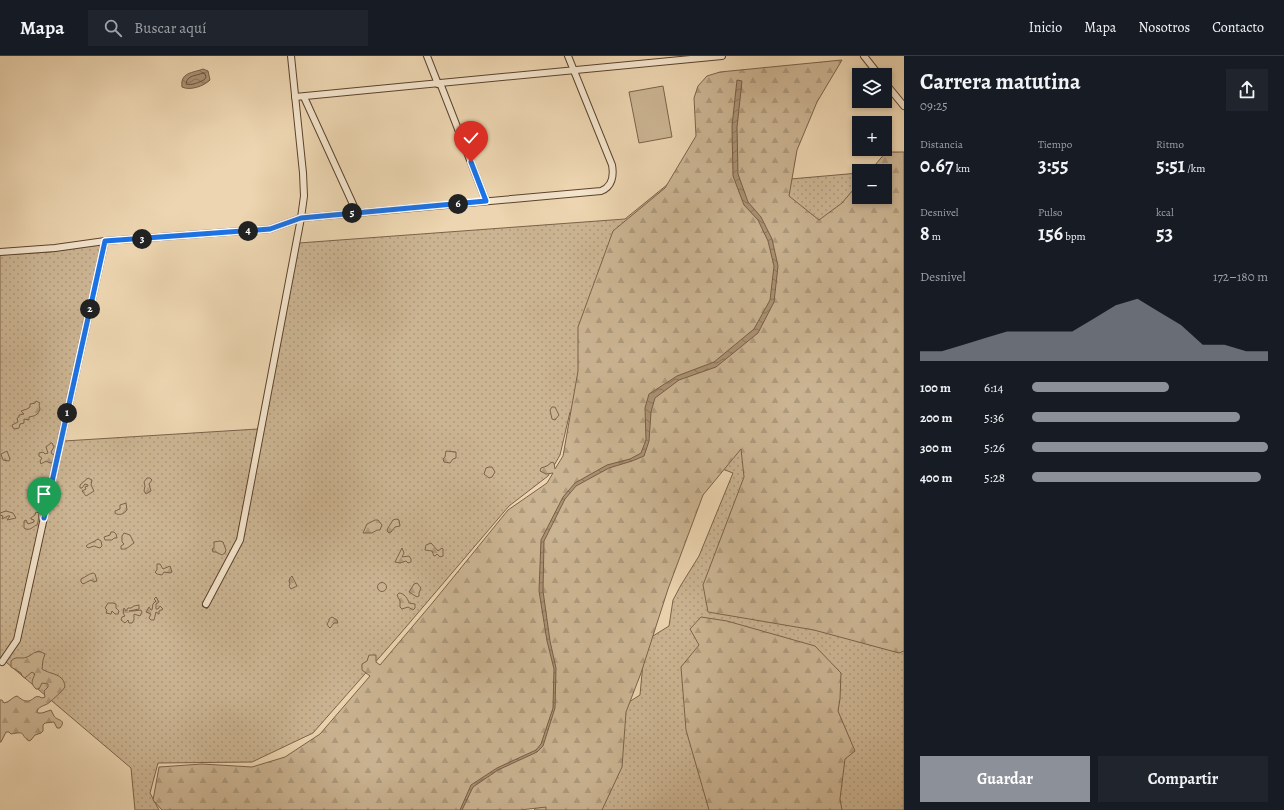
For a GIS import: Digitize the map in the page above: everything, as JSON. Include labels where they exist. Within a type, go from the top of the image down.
[{"type":"street","points":[[206,604],[240,540],[301,218],[304,196],[303,173],[291,56]]},
{"type":"street","points":[[427,56],[486,201]]},
{"type":"street","points":[[0,252],[56,248],[105,241],[270,229],[301,218],[601,191],[606,189],[609,185],[613,174],[612,165],[568,56]]},
{"type":"street","points":[[295,97],[722,56]]},
{"type":"street","points":[[864,56],[873,68]]},
{"type":"street","points":[[892,91],[904,106]]},
{"type":"street","points":[[304,97],[356,213]]},
{"type":"street","points":[[2,662],[17,640],[105,241]]},
{"type":"green space","points":[[842,60],[817,102],[797,150],[789,196],[819,220],[842,203],[852,191],[852,204],[892,204],[892,164],[876,164],[883,156],[892,156],[892,152],[904,152],[904,651],[899,653],[814,630],[708,612],[703,585],[744,477],[741,449],[703,495],[668,589],[641,673],[626,712],[622,767],[602,810],[546,810],[546,807],[520,810],[162,810],[153,800],[159,767],[202,764],[252,767],[285,757],[320,734],[370,676],[362,670],[362,664],[367,661],[369,655],[376,655],[376,662],[380,665],[508,510],[547,483],[553,473],[546,474],[540,471],[541,468],[552,462],[554,463],[555,469],[563,456],[578,371],[578,327],[613,231],[665,188],[696,136],[694,98],[698,86],[707,76],[720,72]]},
{"type":"green space","points":[[663,86],[672,137],[639,143],[629,92]]},
{"type":"green space","points":[[904,169],[904,810],[534,810],[584,763],[604,718],[640,695],[645,641],[669,626],[673,600],[699,556],[733,473],[570,412],[560,455],[548,476],[509,506],[313,733],[252,762],[158,763],[150,793],[159,810],[135,810],[131,768],[6,662],[20,640],[64,441],[258,429],[237,539],[202,606],[207,609],[243,540],[299,243],[625,219],[684,171],[734,184],[852,174],[852,204],[892,204],[892,170]]},
{"type":"green space","points":[[100,244],[16,639],[0,661],[0,255],[50,252]]},
{"type":"green space","points":[[36,401],[40,403],[40,409],[37,414],[29,417],[29,420],[24,419],[24,423],[20,424],[19,428],[13,428],[12,425],[18,422],[17,418],[19,415],[24,414],[21,411],[30,407],[30,404],[35,403]]},
{"type":"green space","points":[[552,407],[555,407],[559,415],[555,420],[552,419],[550,410]]},
{"type":"green space","points":[[51,443],[54,447],[51,452],[55,455],[54,462],[50,463],[46,461],[41,464],[40,461],[42,458],[39,456],[39,453],[48,453],[46,447]]},
{"type":"green space","points":[[7,451],[10,459],[9,461],[3,460],[1,454]]},
{"type":"green space","points":[[446,451],[456,452],[456,458],[450,463],[444,462],[443,459]]},
{"type":"green space","points":[[492,467],[495,472],[492,477],[489,478],[484,474],[486,468]]},
{"type":"green space","points":[[88,478],[92,480],[91,485],[94,491],[86,496],[82,491],[86,489],[85,487],[88,485],[85,484],[82,488],[80,488],[80,485]]},
{"type":"green space","points":[[147,478],[152,480],[149,484],[151,491],[146,494],[144,491],[144,482]]},
{"type":"green space","points":[[126,503],[126,511],[120,514],[115,513],[115,511],[120,509],[120,505]]},
{"type":"green space","points":[[6,511],[13,513],[16,518],[7,520],[10,516],[8,516],[2,519],[3,516],[0,515],[0,513]]},
{"type":"green space","points":[[36,512],[39,513],[37,525],[30,529],[24,528],[24,521],[26,520],[28,524],[34,522],[31,518]]},
{"type":"green space","points":[[378,520],[382,525],[380,530],[372,533],[363,533],[367,524]]},
{"type":"green space","points":[[393,520],[399,520],[400,526],[395,527],[389,533],[387,531],[388,528]]},
{"type":"green space","points":[[111,532],[116,534],[117,538],[105,540],[104,537],[110,535]]},
{"type":"green space","points":[[124,533],[130,535],[134,543],[121,549],[121,546],[124,544],[122,542],[122,536]]},
{"type":"green space","points":[[98,539],[101,541],[102,546],[100,548],[94,546],[88,548],[86,546],[89,544]]},
{"type":"green space","points":[[214,542],[223,542],[226,550],[222,555],[213,552],[212,549],[214,548]]},
{"type":"green space","points":[[431,543],[438,551],[442,548],[443,549],[443,556],[440,557],[437,554],[434,556],[432,551],[425,550],[426,545]]},
{"type":"green space","points":[[402,548],[404,553],[402,557],[409,556],[411,562],[395,562]]},
{"type":"green space","points":[[157,564],[160,564],[163,569],[170,566],[172,572],[164,572],[162,575],[157,574],[155,572],[157,570]]},
{"type":"green space","points":[[93,573],[95,574],[97,581],[94,582],[91,580],[83,584],[81,582],[81,579]]},
{"type":"green space","points":[[292,576],[297,586],[291,589],[289,586],[289,581]]},
{"type":"green space","points":[[380,583],[384,583],[386,587],[384,591],[380,591],[378,589],[378,585]]},
{"type":"green space","points":[[417,583],[421,588],[419,596],[417,597],[409,592],[414,584]]},
{"type":"green space","points":[[399,593],[406,596],[409,603],[415,604],[415,608],[413,610],[408,607],[402,609],[400,607],[400,601],[397,595]]},
{"type":"green space","points":[[156,597],[159,602],[156,604],[156,609],[160,606],[163,609],[159,611],[159,614],[156,612],[154,620],[151,620],[149,618],[151,614],[146,612],[149,607],[152,610],[153,604],[156,601],[154,599]]},
{"type":"green space","points":[[108,603],[116,604],[116,608],[119,611],[118,614],[115,614],[112,611],[111,614],[106,613],[107,610],[105,608]]},
{"type":"green space","points":[[139,605],[139,609],[129,611],[141,610],[142,612],[140,616],[134,614],[134,620],[132,623],[129,623],[128,620],[125,623],[121,620],[122,617],[125,616],[123,613],[124,608],[126,611],[128,608]]},
{"type":"green space","points":[[332,617],[337,620],[338,623],[334,623],[330,628],[327,624],[329,619]]},
{"type":"green space","points":[[701,617],[727,621],[815,646],[841,673],[838,711],[855,751],[845,759],[840,799],[842,810],[709,810],[686,730],[681,667],[699,645],[690,629]]},
{"type":"green space","points":[[39,651],[45,654],[42,669],[60,677],[64,682],[65,687],[50,702],[37,711],[38,713],[42,713],[51,710],[55,718],[62,722],[62,725],[60,728],[57,728],[54,722],[45,723],[43,725],[43,731],[35,735],[29,741],[21,733],[11,734],[6,732],[0,742],[0,700],[4,703],[17,696],[26,701],[29,701],[37,696],[42,698],[45,697],[44,691],[48,687],[48,684],[42,683],[39,689],[36,689],[32,682],[35,674],[32,672],[25,678],[21,673],[11,667],[11,661],[13,659],[25,658]]},
{"type":"water","points":[[203,69],[208,71],[210,80],[197,87],[182,87],[183,78],[185,76],[191,72]]},
{"type":"water","points":[[737,80],[742,81],[737,127],[738,174],[748,202],[761,217],[772,239],[778,266],[774,302],[758,333],[716,367],[679,380],[655,398],[651,412],[649,441],[644,456],[609,468],[576,486],[565,499],[544,541],[543,591],[550,641],[556,668],[555,708],[543,746],[537,752],[498,770],[473,787],[462,810],[460,810],[471,785],[497,768],[536,750],[541,744],[553,708],[554,669],[547,641],[539,591],[541,540],[563,497],[575,483],[607,465],[630,459],[641,453],[646,440],[645,408],[649,394],[677,376],[714,362],[754,329],[770,300],[774,266],[768,241],[758,220],[744,205],[733,176],[732,126]]},
{"type":"route","points":[[44,518],[105,241],[270,229],[301,218],[486,201],[471,162]]}]
